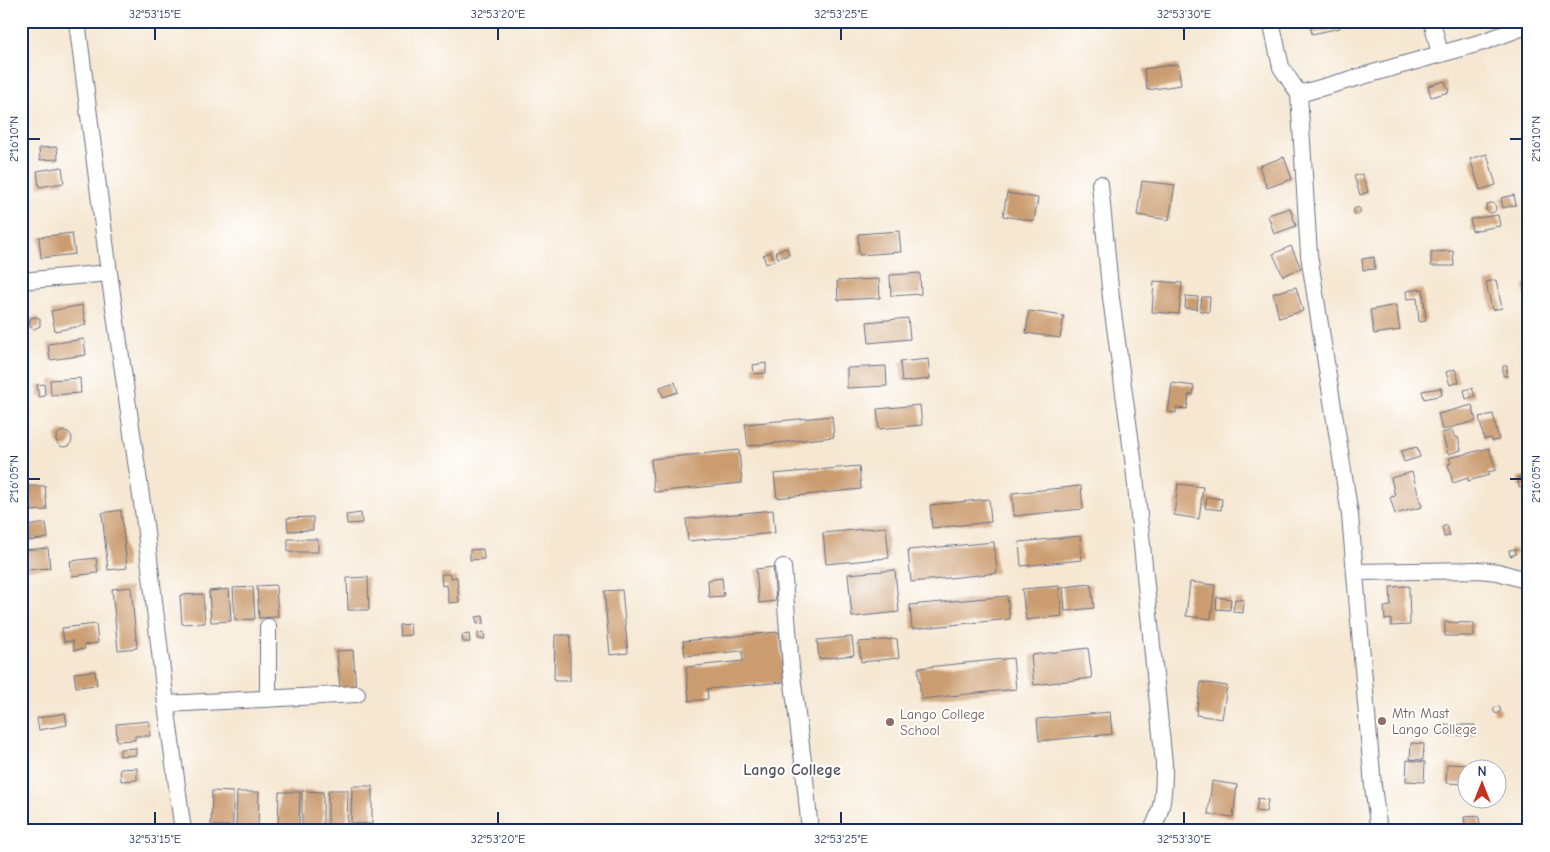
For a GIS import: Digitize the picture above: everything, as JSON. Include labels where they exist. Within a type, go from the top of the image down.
[{"type":"street","points":[[77,21],[109,273],[145,524],[183,831]]},
{"type":"street","points":[[1271,21],[1281,67],[1299,94],[1309,255],[1350,515],[1373,786],[1379,831]]},
{"type":"street","points":[[1432,21],[1440,54]]},
{"type":"street","points":[[1299,94],[1483,42],[1529,25]]},
{"type":"street","points":[[1100,184],[1111,298],[1134,466],[1164,764],[1164,796],[1156,824],[1151,831]]},
{"type":"street","points":[[21,281],[109,273]]},
{"type":"street","points":[[783,567],[791,668],[810,831]]},
{"type":"street","points":[[1355,572],[1478,570],[1498,572],[1529,581]]},
{"type":"street","points":[[268,627],[268,699]]},
{"type":"street","points":[[166,704],[358,694]]},
{"type":"building","points":[[1309,21],[1339,21],[1340,28],[1312,34]]},
{"type":"building","points":[[1407,21],[1417,21],[1418,23],[1408,25]]},
{"type":"building","points":[[1178,64],[1181,85],[1147,90],[1144,69]]},
{"type":"building","points":[[1445,81],[1449,92],[1431,97],[1428,86]]},
{"type":"building","points":[[57,147],[58,159],[40,160],[39,148]]},
{"type":"building","points":[[1487,154],[1496,185],[1480,190],[1470,159]]},
{"type":"building","points":[[1284,157],[1292,179],[1267,188],[1259,166]]},
{"type":"building","points":[[62,167],[64,183],[39,187],[37,171]]},
{"type":"building","points":[[1362,174],[1368,192],[1360,195],[1354,176]]},
{"type":"building","points":[[1142,181],[1175,185],[1169,220],[1137,215]]},
{"type":"building","points":[[1007,193],[1038,198],[1034,221],[1003,216]]},
{"type":"building","points":[[1514,195],[1516,205],[1503,208],[1501,198]]},
{"type":"building","points":[[1489,203],[1493,203],[1496,208],[1495,212],[1489,213],[1486,210],[1486,206]]},
{"type":"building","points":[[1357,207],[1361,211],[1357,215],[1353,211]]},
{"type":"building","points":[[1290,208],[1296,226],[1274,234],[1268,215]]},
{"type":"building","points":[[1498,215],[1500,226],[1472,231],[1470,219]]},
{"type":"building","points":[[899,231],[901,252],[859,255],[858,234]]},
{"type":"building","points":[[72,233],[75,254],[41,258],[39,237]]},
{"type":"building","points":[[1291,246],[1301,268],[1283,276],[1273,254]]},
{"type":"building","points":[[787,248],[789,255],[778,258],[776,251]]},
{"type":"building","points":[[1453,251],[1454,266],[1431,266],[1431,252]]},
{"type":"building","points":[[771,252],[774,261],[766,264],[763,255]]},
{"type":"building","points":[[1374,257],[1375,269],[1363,270],[1362,259]]},
{"type":"building","points":[[920,273],[921,294],[891,296],[890,275]]},
{"type":"building","points":[[879,279],[880,298],[838,300],[837,281]]},
{"type":"building","points":[[1496,280],[1502,308],[1492,310],[1486,282]]},
{"type":"building","points":[[1154,281],[1182,283],[1179,314],[1152,312]]},
{"type":"building","points":[[1524,285],[1529,285],[1529,295],[1525,295]]},
{"type":"building","points":[[1296,287],[1303,311],[1279,318],[1273,293]]},
{"type":"building","points":[[1423,289],[1426,321],[1419,322],[1417,298],[1407,299],[1406,291]]},
{"type":"building","points":[[1186,296],[1198,297],[1197,309],[1185,308]]},
{"type":"building","points":[[1202,297],[1210,297],[1209,312],[1200,311]]},
{"type":"building","points":[[82,305],[86,325],[55,331],[51,311]]},
{"type":"building","points":[[1396,305],[1400,330],[1374,334],[1370,310]]},
{"type":"building","points":[[1029,311],[1064,316],[1060,338],[1026,333]]},
{"type":"building","points":[[37,317],[40,319],[40,326],[34,329],[30,327],[29,322],[31,318]]},
{"type":"building","points":[[908,318],[910,339],[869,343],[867,322]]},
{"type":"building","points":[[84,339],[86,355],[50,360],[48,344]]},
{"type":"building","points":[[928,359],[930,379],[902,382],[900,362]]},
{"type":"building","points":[[766,363],[766,373],[754,374],[753,365]]},
{"type":"building","points":[[886,366],[887,386],[847,388],[847,368]]},
{"type":"building","points":[[1503,366],[1507,366],[1507,376],[1503,376]]},
{"type":"building","points":[[1455,369],[1459,382],[1450,385],[1446,372]]},
{"type":"building","points":[[80,378],[81,393],[51,395],[50,380]]},
{"type":"building","points":[[675,382],[678,392],[663,397],[660,387]]},
{"type":"building","points":[[1172,383],[1194,386],[1193,395],[1189,394],[1187,409],[1176,408],[1176,413],[1168,412]]},
{"type":"building","points":[[44,384],[45,396],[39,397],[37,385]]},
{"type":"building","points":[[1441,388],[1442,395],[1424,399],[1422,391]]},
{"type":"building","points":[[1472,388],[1475,396],[1466,399],[1464,390]]},
{"type":"building","points":[[920,405],[922,425],[879,429],[877,409]]},
{"type":"building","points":[[1472,405],[1476,421],[1442,430],[1438,414]]},
{"type":"building","points":[[1493,414],[1499,440],[1492,441],[1491,438],[1484,439],[1479,417]]},
{"type":"building","points":[[832,416],[834,437],[748,446],[745,424]]},
{"type":"building","points":[[1452,430],[1455,438],[1458,437],[1461,450],[1448,454],[1442,433]]},
{"type":"building","points":[[64,431],[72,439],[64,447],[56,439]]},
{"type":"building","points":[[1417,447],[1420,457],[1404,462],[1401,451]]},
{"type":"building","points":[[1489,448],[1496,470],[1488,472],[1489,475],[1468,481],[1468,478],[1453,483],[1448,464],[1451,463],[1449,458]]},
{"type":"building","points":[[739,450],[742,483],[654,492],[651,459]]},
{"type":"building","points":[[859,466],[861,489],[777,498],[774,474]]},
{"type":"building","points":[[1412,472],[1422,507],[1395,514],[1390,497],[1395,496],[1391,478]]},
{"type":"building","points":[[1529,476],[1529,486],[1519,487],[1518,477]]},
{"type":"building","points":[[1178,484],[1203,487],[1199,519],[1174,515]]},
{"type":"building","points":[[27,486],[45,486],[47,510],[28,511],[28,502],[21,502],[21,490],[27,490]]},
{"type":"building","points":[[1081,486],[1083,509],[1014,516],[1012,493]]},
{"type":"building","points":[[1207,497],[1222,499],[1221,510],[1205,508]]},
{"type":"building","points":[[989,499],[991,522],[932,528],[930,505]]},
{"type":"building","points":[[121,510],[127,568],[108,570],[102,513]]},
{"type":"building","points":[[773,510],[775,533],[688,541],[686,519]]},
{"type":"building","points":[[361,513],[362,523],[347,524],[346,515]]},
{"type":"building","points":[[313,517],[313,530],[288,531],[287,518]]},
{"type":"building","points":[[46,523],[48,538],[21,542],[21,527]]},
{"type":"building","points":[[1447,525],[1450,536],[1444,537],[1442,527]]},
{"type":"building","points":[[886,527],[889,558],[826,564],[823,533]]},
{"type":"building","points":[[1080,536],[1082,560],[1021,566],[1019,542]]},
{"type":"building","points":[[288,539],[318,539],[318,552],[288,552]]},
{"type":"building","points":[[994,542],[997,573],[911,582],[908,550]]},
{"type":"building","points":[[48,548],[50,568],[25,570],[24,566],[21,566],[21,550]]},
{"type":"building","points":[[483,549],[484,559],[470,560],[470,550]]},
{"type":"building","points":[[1515,549],[1516,554],[1510,556],[1509,550]]},
{"type":"building","points":[[96,558],[98,573],[72,576],[70,561]]},
{"type":"building","points":[[773,567],[776,601],[759,603],[756,569]]},
{"type":"building","points":[[895,570],[899,612],[852,617],[848,574]]},
{"type":"building","points":[[441,574],[451,574],[451,578],[457,577],[459,602],[449,603],[447,585],[442,586]]},
{"type":"building","points":[[368,577],[369,610],[348,610],[347,578]]},
{"type":"building","points":[[722,578],[724,596],[709,597],[708,580]]},
{"type":"building","points":[[1190,582],[1215,585],[1211,619],[1186,616]]},
{"type":"building","points":[[1091,584],[1094,608],[1065,611],[1063,587]]},
{"type":"building","points":[[276,585],[278,617],[259,618],[257,586]]},
{"type":"building","points":[[1059,586],[1062,616],[1026,620],[1022,589]]},
{"type":"building","points":[[1409,586],[1410,625],[1391,626],[1391,619],[1385,620],[1384,607],[1391,606],[1390,587]]},
{"type":"building","points":[[131,587],[137,648],[118,650],[112,589]]},
{"type":"building","points":[[253,587],[255,619],[235,620],[233,588]]},
{"type":"building","points":[[229,589],[231,621],[211,622],[209,591]]},
{"type":"building","points":[[622,590],[628,653],[610,655],[604,591]]},
{"type":"building","points":[[203,594],[205,623],[182,624],[180,595]]},
{"type":"building","points":[[1007,596],[1010,619],[912,629],[910,605]]},
{"type":"building","points":[[1217,597],[1231,599],[1230,610],[1216,609]]},
{"type":"building","points":[[1235,599],[1244,600],[1243,613],[1233,612]]},
{"type":"building","points":[[483,616],[484,623],[477,624],[476,617]]},
{"type":"building","points":[[1445,622],[1474,623],[1474,636],[1445,636]]},
{"type":"building","points":[[96,624],[98,643],[84,645],[85,649],[74,650],[73,641],[64,642],[62,628]]},
{"type":"building","points":[[410,624],[411,635],[400,636],[399,625]]},
{"type":"building","points":[[484,632],[485,639],[478,639],[478,633]]},
{"type":"building","points":[[779,632],[784,682],[707,689],[708,699],[689,701],[686,667],[743,661],[742,651],[685,656],[683,641]]},
{"type":"building","points":[[469,634],[470,642],[463,642],[462,635]]},
{"type":"building","points":[[555,635],[570,635],[570,681],[554,681]]},
{"type":"building","points":[[852,637],[854,655],[819,659],[817,640]]},
{"type":"building","points":[[897,639],[899,658],[861,662],[859,642]]},
{"type":"building","points":[[1088,648],[1092,678],[1034,685],[1031,655]]},
{"type":"building","points":[[353,650],[356,689],[340,690],[337,651]]},
{"type":"building","points":[[1013,658],[1016,689],[921,699],[918,668]]},
{"type":"building","points":[[95,671],[97,685],[76,687],[74,673]]},
{"type":"building","points":[[1201,682],[1227,686],[1222,719],[1196,715]]},
{"type":"building","points":[[1497,706],[1501,710],[1497,714],[1493,710]]},
{"type":"building","points":[[1110,712],[1112,734],[1039,741],[1037,719]]},
{"type":"building","points":[[65,713],[67,725],[39,730],[37,718]]},
{"type":"building","points":[[149,721],[150,736],[135,736],[135,740],[117,741],[116,724]]},
{"type":"building","points":[[1444,725],[1475,725],[1475,735],[1444,736]]},
{"type":"building","points":[[1411,743],[1424,744],[1423,760],[1410,759]]},
{"type":"building","points":[[136,748],[136,755],[120,756],[120,749]]},
{"type":"building","points":[[1407,760],[1425,762],[1424,782],[1406,781]]},
{"type":"building","points":[[1447,764],[1458,765],[1458,784],[1446,783]]},
{"type":"building","points":[[137,768],[137,780],[121,781],[120,769]]},
{"type":"building","points":[[1212,781],[1237,785],[1233,817],[1208,814]]},
{"type":"building","points":[[352,786],[372,786],[372,824],[351,823]]},
{"type":"building","points":[[328,790],[348,790],[347,824],[328,824]]},
{"type":"building","points":[[212,791],[233,792],[233,826],[211,826]]},
{"type":"building","points":[[302,791],[323,792],[323,826],[302,826]]},
{"type":"building","points":[[237,792],[259,792],[258,828],[236,827]]},
{"type":"building","points":[[279,792],[300,792],[299,826],[278,826]]},
{"type":"building","points":[[1258,798],[1268,800],[1266,812],[1256,811]]},
{"type":"building","points":[[1479,816],[1480,829],[1466,830],[1464,817]]},
{"type":"place","name":"Mtn Mast Lango College","points":[[1382,721]]},
{"type":"place","name":"Lango College School","points":[[890,722]]},
{"type":"district","name":"Lango College","points":[[792,769]]}]
